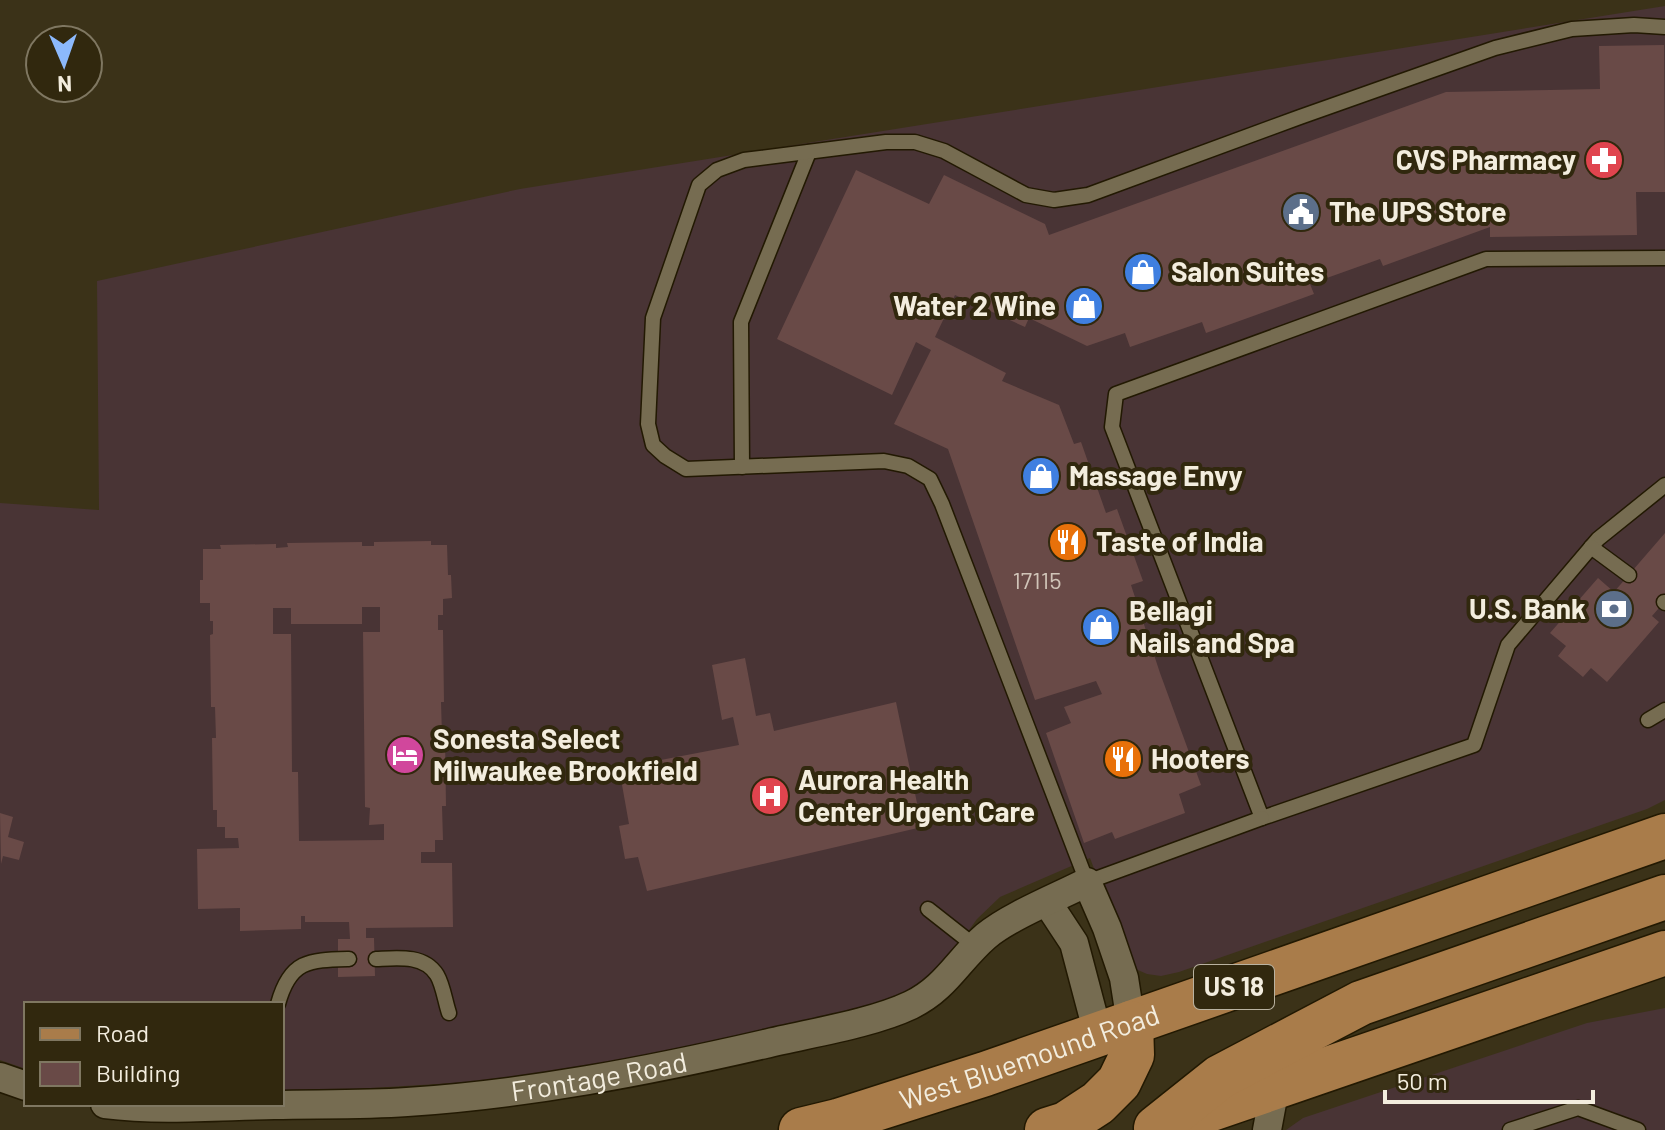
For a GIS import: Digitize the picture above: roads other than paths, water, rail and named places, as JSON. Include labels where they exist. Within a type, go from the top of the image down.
[{"type":"main road","name":"West Bluemound Road","points":[[820,1127],[985,1074],[1665,836]]},
{"type":"main road","points":[[1156,1129],[1220,1077],[1361,1003],[1665,897]]},
{"type":"main road","points":[[1156,1129],[1665,953]]},
{"type":"main road","points":[[1603,973],[1665,985]]},
{"type":"main road","points":[[1047,1130],[1066,1124],[1098,1103],[1119,1082],[1132,1055],[1115,1028]]},
{"type":"street","name":"Frontage Road","points":[[284,1105],[407,1102],[516,1091],[701,1059],[868,1020],[930,995],[945,983],[964,957],[988,934],[1087,882]]},
{"type":"street","points":[[1087,882],[1124,978],[1115,1028]]},
{"type":"street","points":[[1047,902],[1074,943],[1115,1028]]},
{"type":"street","points":[[0,1077],[24,1085]]},
{"type":"street","points":[[1267,1130],[1275,1087]]},
{"type":"street","name":"Frontage Road","points":[[151,1106],[221,1106]]},
{"type":"lane","points":[[1665,27],[1634,25],[1572,29],[1495,48],[1088,195],[1054,200],[1026,195],[944,151],[915,142],[886,142],[744,160],[717,170],[699,185],[653,318],[648,424],[653,445],[686,469],[884,461],[908,466],[930,479],[1087,882],[1474,745],[1508,645],[1598,539],[1665,485]]},
{"type":"lane","points":[[742,467],[741,322],[809,152]]},
{"type":"lane","points":[[1262,818],[1112,427],[1116,394],[1486,259],[1665,258]]},
{"type":"lane","points":[[1591,547],[1629,575]]},
{"type":"lane","points":[[1648,720],[1665,710]]},
{"type":"lane","points":[[928,909],[975,946]]},
{"type":"lane","points":[[376,959],[406,958],[423,962],[436,974],[449,1013]]},
{"type":"lane","points":[[279,1002],[282,989],[299,966],[320,960],[349,959]]},
{"type":"lane","points":[[1510,1130],[1578,1108],[1637,1130]]},
{"type":"lane","points":[[1593,1112],[1593,1130]]},
{"type":"place","name":"CVS Pharmacy","points":[[1604,160]]},
{"type":"place","name":"The UPS Store","points":[[1301,212]]},
{"type":"place","name":"Salon Suites","points":[[1143,272]]},
{"type":"place","name":"Water 2 Wine","points":[[1084,306]]},
{"type":"place","name":"Massage Envy","points":[[1041,476]]},
{"type":"place","name":"Taste of India","points":[[1068,542]]},
{"type":"place","name":"U.S. Bank","points":[[1614,609]]},
{"type":"place","name":"Bellagi Nails and Spa","points":[[1101,627]]},
{"type":"place","name":"Sonesta Select Milwaukee Brookfield","points":[[405,755]]},
{"type":"place","name":"Hooters","points":[[1123,759]]},
{"type":"place","name":"Aurora Health Center Urgent Care","points":[[770,796]]}]
